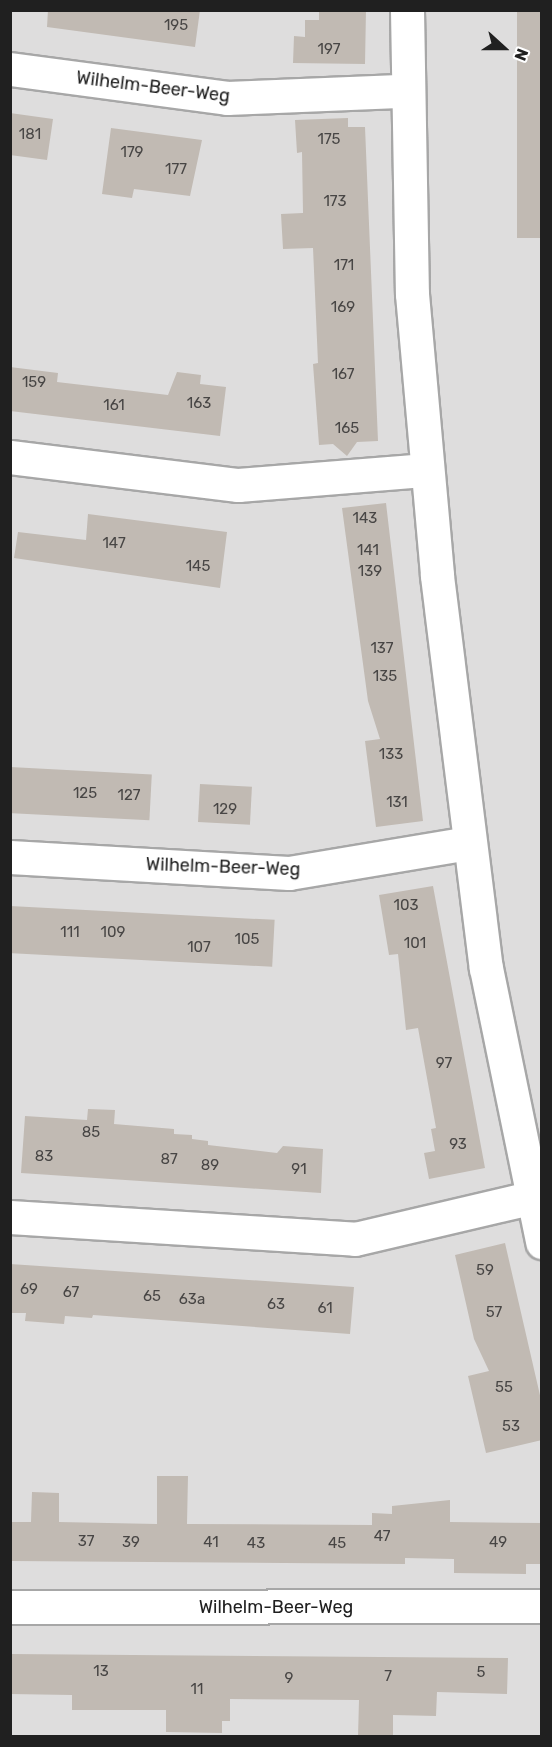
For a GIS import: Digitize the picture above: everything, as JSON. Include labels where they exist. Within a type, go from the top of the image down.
[{"type":"street","points":[[406,10],[405,91],[412,294],[426,470],[469,843],[486,968],[530,1198],[542,1242]]},
{"type":"street","name":"Wilhelm-Beer-Weg","points":[[10,69],[227,98],[405,91]]},
{"type":"street","points":[[10,457],[238,485],[426,470]]},
{"type":"street","name":"Wilhelm-Beer-Weg","points":[[10,857],[289,873],[469,843]]},
{"type":"street","points":[[10,1217],[355,1239],[530,1198]]},
{"type":"street","name":"Wilhelm-Beer-Weg","points":[[10,1606],[542,1606]]},
{"type":"shaded area","points":[[11,11],[541,11],[541,1736],[11,1736]]},
{"type":"building","points":[[48,10],[200,10],[195,47],[47,27]]},
{"type":"building","points":[[319,10],[366,10],[365,64],[293,63],[294,36],[305,37],[305,20],[319,20]]},
{"type":"building","points":[[517,10],[542,10],[542,238],[517,238]]},
{"type":"building","points":[[10,113],[53,119],[47,160],[10,155]]},
{"type":"building","points":[[348,118],[348,127],[365,127],[378,441],[357,442],[347,456],[333,444],[319,445],[313,364],[318,363],[313,248],[283,249],[281,214],[303,213],[302,152],[297,153],[295,120]]},
{"type":"building","points":[[111,128],[202,140],[190,196],[134,189],[132,198],[102,194]]},
{"type":"building","points":[[10,367],[58,373],[57,382],[168,395],[177,372],[201,375],[200,384],[226,387],[220,436],[10,411]]},
{"type":"building","points":[[386,503],[423,821],[376,827],[365,741],[380,739],[368,701],[342,508]]},
{"type":"building","points":[[88,514],[227,532],[220,588],[14,558],[18,532],[86,540]]},
{"type":"building","points":[[10,767],[152,774],[149,820],[10,813]]},
{"type":"building","points":[[200,784],[252,787],[250,825],[198,822]]},
{"type":"building","points":[[433,886],[485,1168],[429,1179],[424,1153],[435,1151],[431,1129],[436,1128],[418,1028],[406,1030],[398,954],[389,955],[379,895]]},
{"type":"building","points":[[10,906],[275,920],[272,967],[10,953]]},
{"type":"building","points":[[88,1109],[115,1110],[114,1124],[174,1129],[174,1134],[192,1135],[192,1139],[208,1141],[208,1145],[277,1153],[283,1146],[323,1149],[321,1193],[21,1173],[25,1116],[87,1120]]},
{"type":"building","points":[[505,1243],[542,1404],[542,1440],[486,1453],[468,1376],[489,1371],[474,1339],[455,1255]]},
{"type":"building","points":[[10,1264],[354,1287],[350,1334],[93,1315],[92,1318],[65,1316],[64,1324],[25,1321],[26,1313],[10,1313]]},
{"type":"building","points":[[157,1476],[188,1476],[187,1524],[372,1525],[372,1513],[392,1514],[392,1506],[450,1500],[450,1522],[542,1523],[542,1564],[526,1564],[526,1574],[454,1573],[454,1559],[405,1558],[405,1564],[10,1561],[10,1522],[31,1522],[32,1492],[59,1493],[59,1522],[157,1524]]},
{"type":"building","points":[[10,1654],[508,1658],[507,1694],[437,1692],[436,1716],[393,1715],[393,1737],[358,1737],[359,1700],[230,1699],[230,1721],[222,1721],[222,1733],[166,1732],[166,1710],[72,1710],[72,1695],[10,1694]]}]
